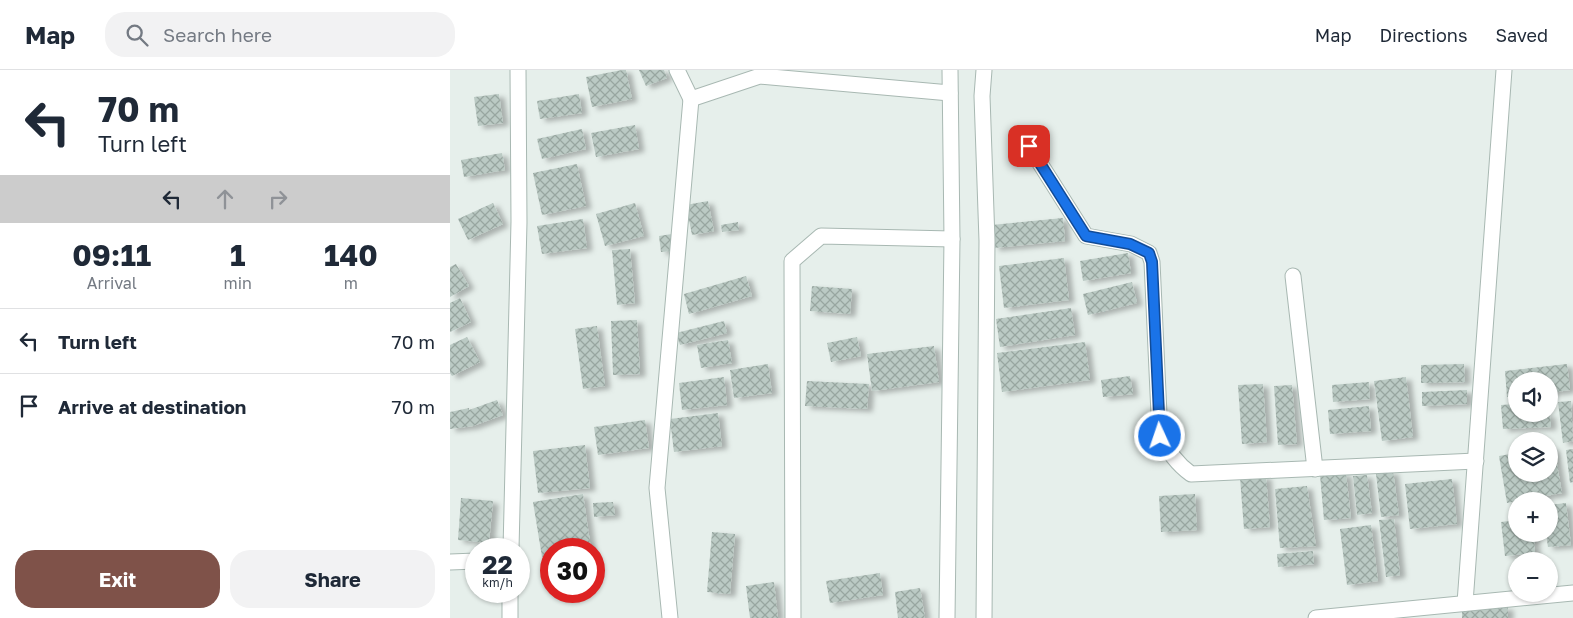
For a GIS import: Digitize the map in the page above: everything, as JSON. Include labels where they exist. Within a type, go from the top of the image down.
[{"type":"street","points":[[511,538],[519,222],[518,70]]},
{"type":"street","points":[[670,618],[657,488],[691,99],[677,70]]},
{"type":"street","points":[[947,618],[952,239],[950,70]]},
{"type":"street","points":[[984,70],[982,96],[987,241],[984,618]]},
{"type":"street","points":[[1465,602],[1504,70]]},
{"type":"street","points":[[691,99],[760,76],[950,93]]},
{"type":"street","points":[[1029,146],[1086,236],[1130,244],[1149,253],[1152,262],[1160,436],[1176,462],[1191,474],[1476,461]]},
{"type":"street","points":[[794,618],[792,261],[821,236],[952,239]]},
{"type":"street","points":[[1293,276],[1315,469]]},
{"type":"street","points":[[450,562],[465,562]]},
{"type":"street","points":[[1316,618],[1573,593]]},
{"type":"street","points":[[510,603],[510,618]]},
{"type":"building","points":[[626,70],[632,99],[592,107],[586,77]]},
{"type":"building","points":[[639,70],[664,70],[667,78],[646,86]]},
{"type":"building","points":[[499,94],[503,123],[478,126],[474,97]]},
{"type":"building","points":[[579,94],[582,113],[540,119],[537,101]]},
{"type":"building","points":[[635,125],[639,149],[596,157],[591,133]]},
{"type":"building","points":[[582,129],[586,149],[542,159],[537,139]]},
{"type":"building","points":[[502,153],[505,170],[464,177],[461,160]]},
{"type":"building","points":[[577,164],[586,206],[542,215],[533,173]]},
{"type":"building","points":[[708,201],[714,231],[692,235],[686,205]]},
{"type":"building","points":[[493,203],[503,224],[468,240],[458,219]]},
{"type":"building","points":[[635,203],[644,236],[605,246],[596,214]]},
{"type":"building","points":[[1063,218],[1065,241],[994,248],[992,225]]},
{"type":"building","points":[[583,219],[587,248],[542,254],[537,226]]},
{"type":"building","points":[[738,222],[739,230],[722,232],[721,225]]},
{"type":"building","points":[[672,234],[674,251],[661,252],[659,236]]},
{"type":"building","points":[[630,249],[635,303],[617,305],[612,250]]},
{"type":"building","points":[[1128,253],[1131,273],[1083,281],[1080,261]]},
{"type":"building","points":[[1064,258],[1069,300],[1004,308],[999,266]]},
{"type":"building","points":[[456,264],[469,286],[450,297],[450,267]]},
{"type":"building","points":[[746,276],[752,296],[689,314],[684,294]]},
{"type":"building","points":[[1132,282],[1137,303],[1088,315],[1083,294]]},
{"type":"building","points":[[812,286],[852,289],[850,314],[810,311]]},
{"type":"building","points":[[460,298],[471,322],[450,332],[450,303]]},
{"type":"building","points":[[1071,308],[1075,335],[1000,347],[996,319]]},
{"type":"building","points":[[637,320],[640,374],[613,375],[611,321]]},
{"type":"building","points":[[724,321],[727,333],[680,345],[676,333]]},
{"type":"building","points":[[597,326],[605,386],[583,389],[575,329]]},
{"type":"building","points":[[467,337],[480,362],[452,376],[450,373],[450,345]]},
{"type":"building","points":[[857,337],[861,356],[831,362],[827,343]]},
{"type":"building","points":[[728,340],[732,363],[701,368],[697,345]]},
{"type":"building","points":[[1085,342],[1090,380],[1002,392],[997,353]]},
{"type":"building","points":[[934,346],[939,382],[872,391],[867,354]]},
{"type":"building","points":[[768,364],[772,393],[734,398],[730,370]]},
{"type":"building","points":[[1464,364],[1465,382],[1421,383],[1421,365]]},
{"type":"building","points":[[1567,364],[1570,390],[1558,392],[1558,372],[1508,372],[1507,397],[1505,371]]},
{"type":"building","points":[[1130,376],[1133,394],[1103,397],[1101,380]]},
{"type":"building","points":[[724,377],[727,405],[682,410],[679,383]]},
{"type":"building","points":[[1406,377],[1413,437],[1382,441],[1374,381]]},
{"type":"building","points":[[807,381],[869,384],[867,409],[805,406]]},
{"type":"building","points":[[1369,382],[1370,399],[1333,402],[1332,385]]},
{"type":"building","points":[[1263,384],[1267,442],[1242,444],[1238,385]]},
{"type":"building","points":[[1292,385],[1297,444],[1278,445],[1274,386]]},
{"type":"building","points":[[1467,390],[1467,404],[1422,406],[1422,392]]},
{"type":"building","points":[[497,400],[503,415],[473,426],[450,429],[450,412],[469,408],[469,410]]},
{"type":"building","points":[[1571,401],[1573,441],[1563,443],[1558,402]]},
{"type":"building","points":[[1501,405],[1508,405],[1508,422],[1551,422],[1551,427],[1503,429]]},
{"type":"building","points":[[1369,406],[1371,431],[1330,434],[1328,410]]},
{"type":"building","points":[[718,413],[722,446],[674,452],[670,419]]},
{"type":"building","points":[[645,420],[649,448],[598,455],[594,427]]},
{"type":"building","points":[[585,445],[590,488],[538,493],[533,451]]},
{"type":"building","points":[[1573,449],[1573,482],[1570,483],[1566,450]]},
{"type":"building","points":[[1508,454],[1508,482],[1558,482],[1558,470],[1562,493],[1508,492],[1507,503],[1499,456]]},
{"type":"building","points":[[1393,471],[1399,515],[1381,517],[1376,474]]},
{"type":"building","points":[[1346,473],[1351,518],[1324,520],[1320,475]]},
{"type":"building","points":[[1367,475],[1372,513],[1357,515],[1353,476]]},
{"type":"building","points":[[1266,476],[1270,527],[1244,529],[1240,478]]},
{"type":"building","points":[[1452,479],[1457,524],[1410,529],[1405,484]]},
{"type":"building","points":[[1307,486],[1316,546],[1280,548],[1275,489]]},
{"type":"building","points":[[583,494],[589,538],[540,538],[540,545],[533,502]]},
{"type":"building","points":[[1195,494],[1197,530],[1161,532],[1159,496]]},
{"type":"building","points":[[461,498],[493,501],[489,538],[465,538],[465,541],[458,540]]},
{"type":"building","points":[[613,502],[615,515],[594,517],[593,503]]},
{"type":"building","points":[[1566,503],[1571,545],[1548,547],[1547,542],[1558,542],[1558,504]]},
{"type":"building","points":[[1394,519],[1400,575],[1386,577],[1379,520]]},
{"type":"building","points":[[1508,521],[1508,542],[1534,542],[1535,552],[1508,552],[1508,556],[1505,556],[1501,522]]},
{"type":"building","points":[[1371,525],[1378,581],[1347,585],[1340,529]]},
{"type":"building","points":[[712,532],[735,534],[730,594],[707,592]]},
{"type":"building","points":[[1313,551],[1314,564],[1278,567],[1277,554]]},
{"type":"building","points":[[880,573],[883,595],[830,603],[826,581]]},
{"type":"building","points":[[774,582],[778,618],[750,618],[746,586]]},
{"type":"building","points":[[920,588],[925,618],[898,618],[895,592]]},
{"type":"building","points":[[1508,607],[1508,618],[1462,618],[1462,609]]},
{"type":"route","points":[[1029,146],[1086,236],[1130,244],[1149,253],[1152,262],[1160,436]]}]
